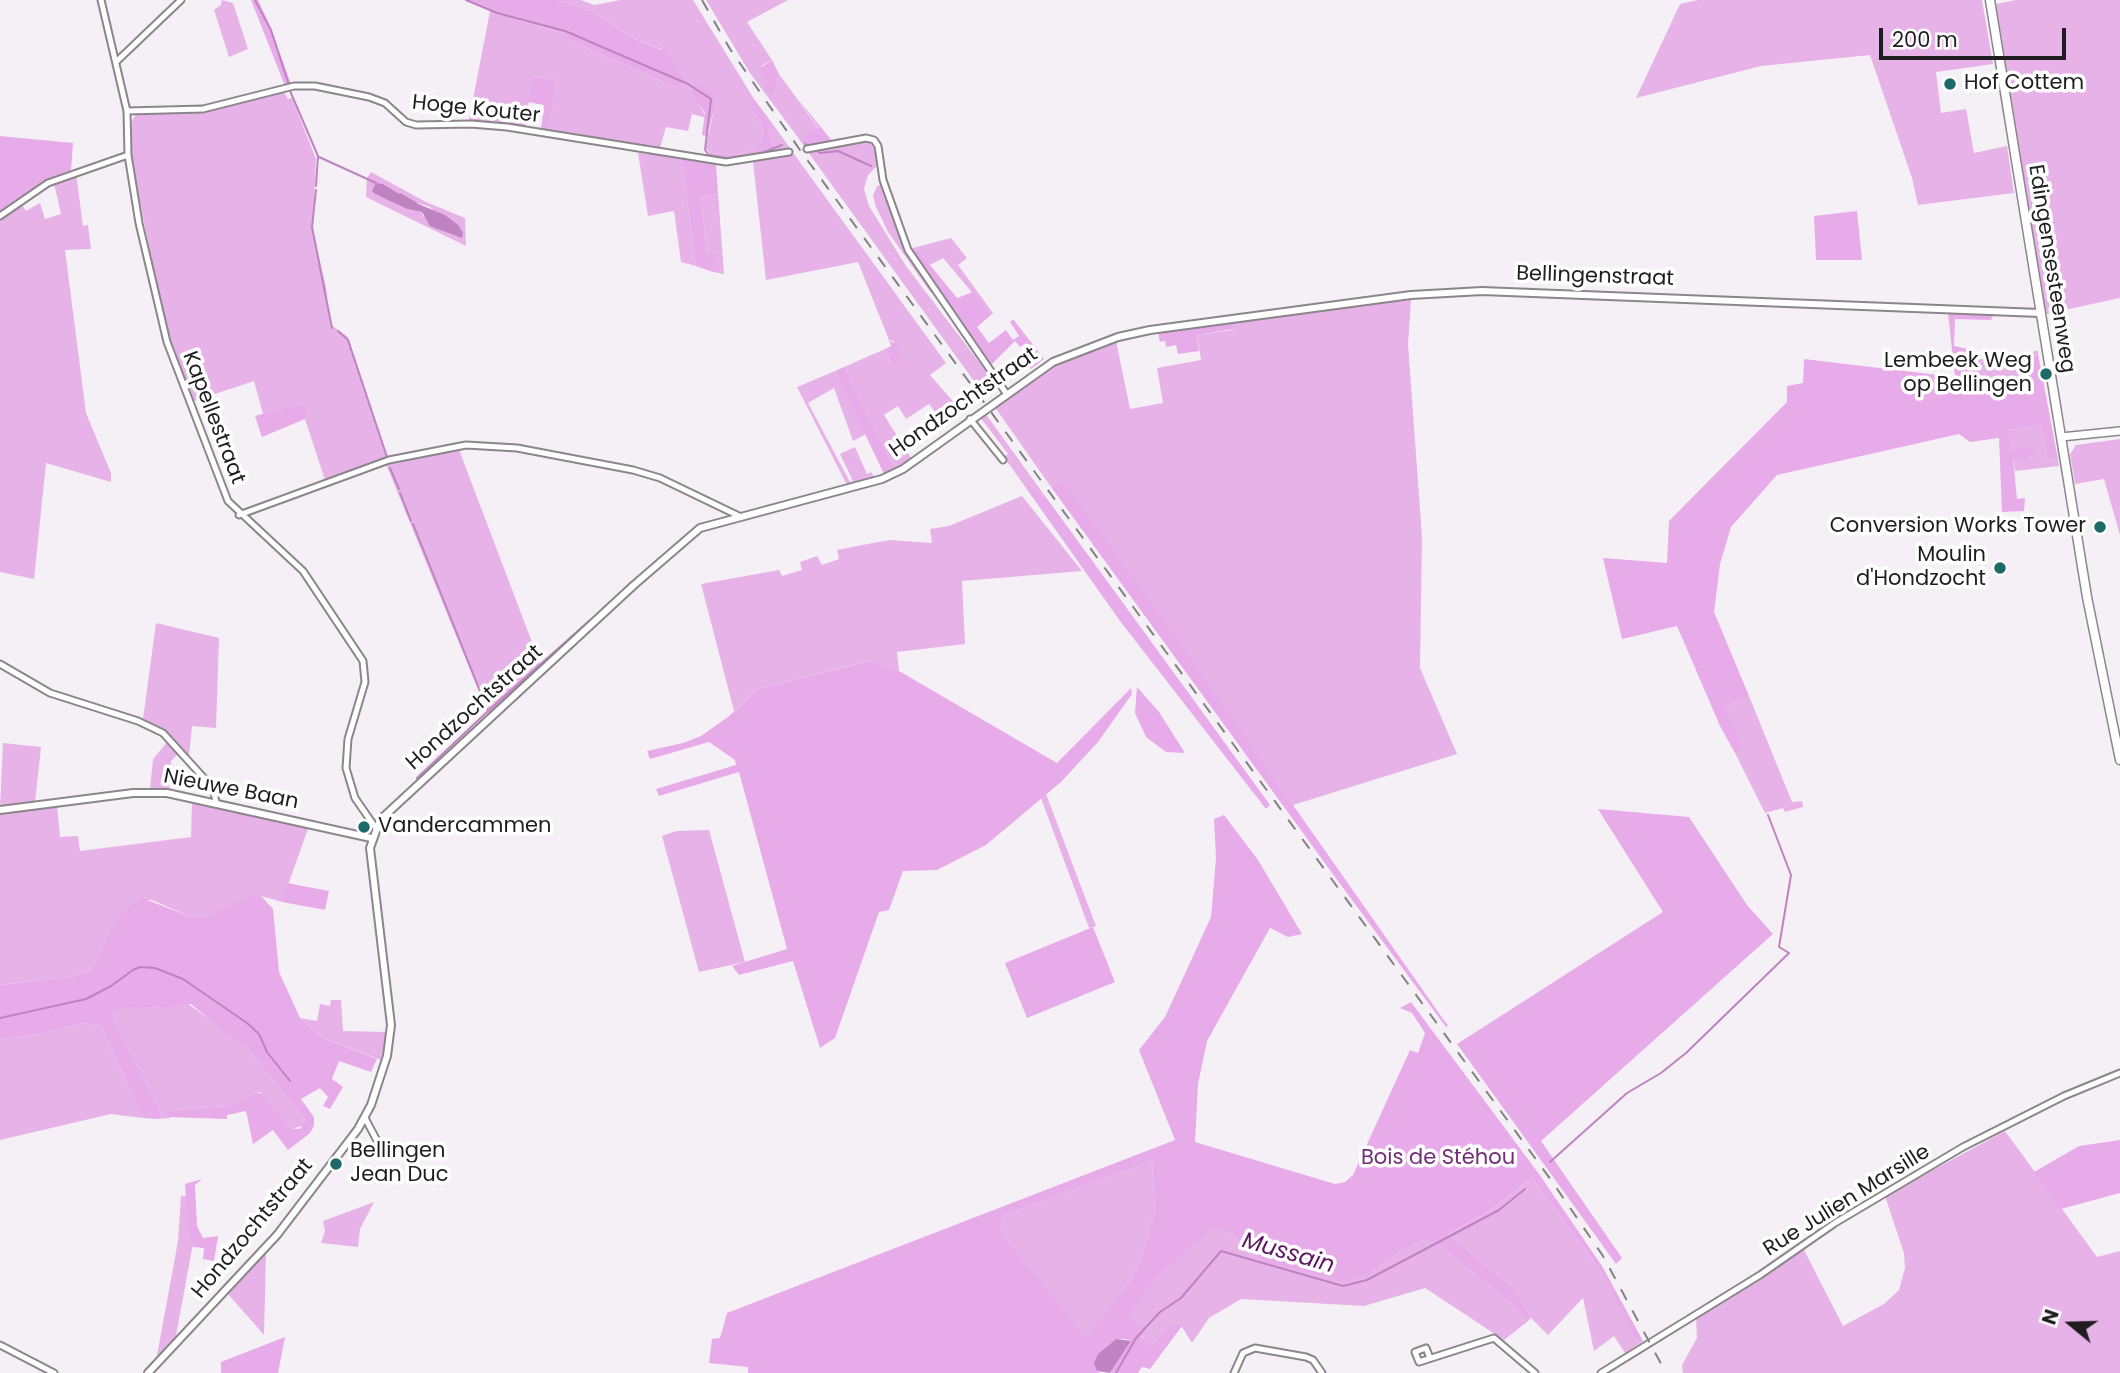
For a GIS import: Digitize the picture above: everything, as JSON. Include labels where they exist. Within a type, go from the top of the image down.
[{"type":"main road","name":"Edingensesteenweg","points":[[1990,0],[2078,543],[2120,760]]},
{"type":"main road","points":[[2061,437],[2120,431]]},
{"type":"street","name":"Kapellestraat","points":[[101,0],[127,111],[128,155],[139,223],[167,342],[228,501],[239,514],[389,460],[466,445],[517,448],[624,468],[660,478],[739,516]]},
{"type":"street","points":[[116,62],[181,0]]},
{"type":"street","name":"Hoge Kouter","points":[[127,111],[203,109],[294,86],[315,86],[385,103],[406,122],[416,125],[508,127],[726,163],[789,152]]},
{"type":"street","points":[[807,149],[866,138],[874,140],[878,146],[883,180],[908,250],[1006,393]]},
{"type":"street","points":[[0,216],[48,183],[128,155]]},
{"type":"street","name":"Bellingenstraat","points":[[1150,330],[1411,295],[1482,291],[2040,313]]},
{"type":"street","name":"Hondzochtstraat","points":[[148,1373],[277,1235],[365,1118],[387,1056],[391,1025],[370,856],[375,827],[417,784],[690,534],[721,521],[882,479],[903,469],[1006,393],[1064,358],[1118,337],[1150,330]]},
{"type":"street","points":[[970,419],[1003,460]]},
{"type":"street","points":[[721,521],[722,506]]},
{"type":"street","points":[[239,514],[303,571],[359,652],[365,682],[348,739],[346,768],[355,798],[375,827]]},
{"type":"street","points":[[0,664],[50,693],[138,720],[163,733],[214,788],[216,802]]},
{"type":"street","name":"Nieuwe Baan","points":[[0,810],[141,792],[182,794],[371,838]]},
{"type":"street","name":"Rue Julien Marsille","points":[[1601,1373],[1760,1275],[1835,1223],[1963,1147],[2064,1096],[2120,1073]]},
{"type":"street","points":[[365,1118],[383,1152]]},
{"type":"street","points":[[1430,1358],[1494,1338],[1535,1373]]},
{"type":"street","points":[[0,1345],[54,1373]]},
{"type":"street","points":[[1234,1373],[1243,1353],[1255,1348],[1306,1357],[1313,1360],[1322,1373]]},
{"type":"shaded area","points":[[222,0],[233,3],[248,49],[229,57],[214,10],[221,5]]},
{"type":"shaded area","points":[[557,0],[581,0],[594,5],[621,0],[693,0],[754,99],[748,104],[762,126],[763,135],[756,150],[736,155],[710,153],[705,148],[713,115],[697,97],[706,118],[692,114],[688,131],[666,127],[660,148],[548,131],[557,80],[533,76],[525,126],[469,120],[490,11],[569,35],[567,39],[675,87],[687,82],[661,49],[634,39],[593,12]]},
{"type":"shaded area","points":[[706,0],[788,0],[747,22],[772,60],[761,66],[774,92],[779,74],[819,129],[799,139],[750,73]]},
{"type":"shaded area","points":[[1698,0],[1982,0],[1993,64],[1936,72],[1941,113],[1966,109],[1974,153],[2007,146],[2014,193],[1918,205],[1912,178],[1870,55],[1761,66],[1636,98],[1680,4]]},
{"type":"shaded area","points":[[2016,0],[2120,0],[2120,298],[2046,314],[1996,4]]},
{"type":"shaded area","points":[[284,92],[288,99],[292,98],[316,159],[313,231],[326,287],[330,324],[348,337],[387,457],[325,480],[305,419],[309,413],[302,403],[263,414],[254,381],[194,401],[162,311],[132,163],[132,121],[137,113],[204,113]]},
{"type":"shaded area","points":[[772,123],[790,148],[777,152],[769,134]]},
{"type":"shaded area","points":[[864,141],[872,144],[878,158],[877,166],[868,175],[864,189],[869,206],[906,266],[985,370],[987,375],[979,388],[808,152]]},
{"type":"shaded area","points":[[638,153],[681,157],[696,266],[681,262],[674,211],[648,216]]},
{"type":"shaded area","points":[[794,154],[946,363],[930,375],[958,407],[949,415],[942,408],[935,412],[929,404],[906,419],[898,406],[884,415],[911,458],[895,469],[844,367],[885,349],[892,364],[894,341],[889,340],[858,262],[766,280],[753,162]]},
{"type":"shaded area","points":[[371,172],[426,202],[465,218],[466,246],[366,197],[367,178]],"holes":[[[383,184],[411,201],[430,207],[461,237],[423,216],[422,212],[407,209],[372,191]]]},
{"type":"shaded area","points":[[76,173],[83,226],[88,225],[91,249],[65,250],[86,413],[111,473],[111,482],[46,463],[34,579],[0,572],[0,218],[21,203],[26,211],[40,203],[45,219],[61,214],[54,183]]},
{"type":"shaded area","points":[[376,183],[445,215],[458,225],[463,233],[462,238],[430,226],[422,212],[407,209],[375,194],[372,191]]},
{"type":"shaded area","points":[[881,185],[901,240],[935,291],[931,293],[888,232],[876,207],[873,196],[877,186]]},
{"type":"shaded area","points":[[718,193],[724,274],[713,272],[715,255],[707,254],[701,198]]},
{"type":"shaded area","points":[[951,238],[967,258],[958,265],[993,313],[991,315],[943,258],[930,265],[917,249],[911,252],[909,249]]},
{"type":"shaded area","points":[[1411,300],[1408,344],[1422,537],[1420,668],[1457,754],[1293,805],[1062,481],[1051,487],[994,406],[1052,367],[1116,341],[1130,409],[1163,403],[1157,368],[1201,360],[1197,335],[1233,330],[1233,321]]},
{"type":"shaded area","points":[[2038,350],[2038,354],[2030,356],[2015,389],[2009,391],[1974,384],[1971,359],[2012,360]]},
{"type":"shaded area","points":[[835,371],[866,434],[853,441],[834,388],[808,403],[850,482],[853,481],[840,454],[855,447],[867,474],[871,472],[875,478],[848,487],[797,387]]},
{"type":"shaded area","points":[[985,413],[1045,496],[1041,499],[1030,486],[1026,488],[1004,457],[1008,454],[980,417]]},
{"type":"shaded area","points":[[2041,425],[2048,460],[2058,459],[2059,466],[2015,471],[2013,457],[2032,458],[2027,447],[2012,450],[2009,430]]},
{"type":"shaded area","points":[[2120,439],[2120,535],[2104,479],[2075,484],[2070,454],[2076,445]]},
{"type":"shaded area","points":[[458,447],[541,666],[488,714],[386,464]]},
{"type":"shaded area","points":[[1022,496],[1082,571],[962,581],[965,644],[897,652],[899,671],[869,661],[758,689],[734,711],[701,584],[779,570],[782,576],[802,570],[800,562],[817,556],[822,565],[839,559],[837,550],[873,543],[890,540],[932,543],[930,529],[949,526]]},
{"type":"shaded area","points":[[156,623],[219,638],[216,728],[192,726],[189,756],[165,732],[143,719]]},
{"type":"shaded area","points":[[1749,696],[1792,802],[1802,801],[1803,807],[1785,812],[1783,808],[1765,813],[1735,753],[1742,747],[1725,707]]},
{"type":"shaded area","points":[[168,741],[179,753],[171,761],[169,790],[150,789],[153,759]]},
{"type":"shaded area","points":[[3,743],[41,747],[35,802],[0,807]]},
{"type":"shaded area","points":[[1046,794],[1096,926],[1089,928],[1041,798]]},
{"type":"shaded area","points":[[192,800],[309,826],[282,902],[261,896],[208,916],[191,917],[152,900],[134,901],[111,928],[91,970],[76,976],[0,985],[0,814],[57,805],[60,837],[78,836],[80,851],[191,837]]},
{"type":"shaded area","points":[[709,830],[745,962],[699,972],[662,836],[676,831]]},
{"type":"shaded area","points":[[331,1000],[341,1000],[343,1031],[386,1032],[381,1060],[323,1038],[300,1018],[317,1021],[320,1004],[330,1006]]},
{"type":"shaded area","points":[[187,1003],[244,1044],[306,1121],[303,1126],[289,1129],[260,1092],[227,1106],[171,1110],[170,1118],[158,1119],[162,1114],[114,1021],[113,1012],[124,1006],[166,1008]]},
{"type":"shaded area","points":[[83,1023],[101,1026],[143,1118],[111,1114],[0,1140],[0,1039],[42,1034]]},
{"type":"shaded area","points":[[2005,1131],[2097,1257],[2120,1251],[2120,1373],[1683,1373],[1682,1365],[1697,1338],[1696,1318],[1803,1248],[1843,1326],[1884,1304],[1899,1290],[1905,1268],[1904,1253],[1885,1196]]},
{"type":"shaded area","points":[[1152,1161],[1155,1210],[1142,1256],[1130,1281],[1086,1339],[1004,1236],[1000,1225],[1005,1215]]},
{"type":"shaded area","points":[[1532,1178],[1601,1272],[1623,1309],[1639,1344],[1625,1353],[1614,1336],[1594,1351],[1583,1298],[1548,1335],[1531,1318],[1515,1289],[1448,1234],[1486,1213]]},
{"type":"shaded area","points":[[181,1196],[187,1196],[189,1242],[193,1243],[175,1341],[156,1361],[178,1241]]},
{"type":"shaded area","points":[[374,1202],[360,1229],[358,1247],[321,1243],[325,1231],[323,1221]]},
{"type":"shaded area","points":[[1213,1226],[1230,1233],[1259,1261],[1371,1272],[1401,1251],[1426,1239],[1438,1245],[1511,1303],[1527,1322],[1504,1340],[1425,1288],[1364,1306],[1241,1299],[1209,1318],[1192,1343],[1177,1324],[1151,1349],[1127,1316],[1155,1280]]},
{"type":"shaded area","points":[[266,1253],[264,1335],[228,1294]]},
{"type":"shaded area","points":[[1116,1339],[1131,1341],[1110,1373],[1097,1371],[1094,1363],[1098,1354]]},
{"type":"green space","points":[[251,0],[258,0],[291,84],[285,86]]},
{"type":"green space","points":[[465,0],[557,0],[593,12],[634,39],[665,51],[687,82],[675,87],[567,39],[566,34],[490,11]]},
{"type":"green space","points":[[772,60],[779,74],[771,94],[765,89],[768,80],[763,77],[760,68]]},
{"type":"green space","points":[[532,76],[557,80],[548,131],[541,129],[544,105],[528,102]]},
{"type":"green space","points":[[695,84],[710,91],[714,97],[715,106],[707,136],[702,135],[705,113],[691,90]]},
{"type":"green space","points":[[754,99],[772,123],[769,134],[777,152],[726,160],[710,157],[710,153],[736,155],[756,150],[763,135],[762,126],[748,104]]},
{"type":"green space","points":[[798,99],[833,142],[833,146],[808,152],[799,139],[819,128]]},
{"type":"green space","points":[[0,136],[73,143],[71,170],[45,180],[0,212]]},
{"type":"green space","points":[[681,157],[716,164],[718,193],[701,198],[707,254],[716,254],[713,272],[696,266]]},
{"type":"green space","points":[[1857,211],[1862,260],[1816,260],[1814,216]]},
{"type":"green space","points":[[917,249],[957,298],[973,292],[991,315],[977,327],[989,343],[1006,330],[1013,340],[1019,336],[1010,322],[1013,319],[1044,359],[1031,369],[1029,367],[1039,358],[1026,343],[1020,347],[1015,341],[991,365],[911,252]]},
{"type":"green space","points":[[1948,313],[1993,315],[1991,320],[1955,319],[1954,346],[1968,349],[1974,384],[2009,391],[2015,389],[2030,356],[2038,354],[2058,459],[2048,460],[2041,425],[2009,430],[2012,450],[2029,446],[2036,452],[2035,456],[2027,459],[2013,458],[2017,499],[2025,498],[2024,511],[2002,512],[1999,438],[1970,442],[1959,434],[1777,475],[1731,527],[1720,564],[1714,612],[1749,696],[1725,707],[1743,748],[1735,753],[1720,726],[1677,626],[1622,639],[1603,558],[1667,563],[1669,521],[1787,402],[1787,386],[1803,383],[1804,359],[1955,377]]},
{"type":"green space","points":[[1233,321],[1234,329],[1197,335],[1199,351],[1178,354],[1176,345],[1166,347],[1165,341],[1160,342],[1158,332]]},
{"type":"green space","points":[[889,340],[897,345],[900,355],[898,365],[892,364],[885,349],[891,346]]},
{"type":"green space","points":[[844,367],[895,469],[884,474],[835,371]]},
{"type":"green space","points":[[302,403],[309,413],[305,419],[262,437],[255,416]]},
{"type":"green space","points":[[1062,480],[1448,1026],[1446,1027],[1335,877],[1051,487]]},
{"type":"green space","points":[[1030,485],[1041,498],[1045,496],[1083,548],[1270,805],[1266,809],[1120,621],[1026,488]]},
{"type":"green space","points":[[870,661],[899,671],[1057,763],[1131,688],[1132,694],[1098,742],[1061,782],[986,845],[937,870],[903,871],[889,910],[879,912],[835,1038],[820,1048],[793,961],[739,975],[732,966],[787,949],[739,772],[659,796],[656,789],[736,765],[735,760],[709,742],[650,759],[647,751],[701,736],[728,717],[758,689]]},
{"type":"green space","points":[[1137,687],[1159,712],[1185,753],[1166,752],[1146,737],[1135,713]]},
{"type":"green space","points":[[1598,809],[1689,817],[1747,905],[1773,934],[1541,1141],[1622,1258],[1616,1264],[1457,1044],[1663,912]]},
{"type":"green space","name":"Bois de Stéhou","points":[[1224,815],[1258,860],[1302,934],[1288,937],[1270,928],[1207,1041],[1198,1084],[1195,1142],[1335,1184],[1345,1182],[1353,1175],[1410,1050],[1418,1053],[1425,1033],[1412,1013],[1400,1008],[1411,1002],[1539,1174],[1602,1266],[1643,1341],[1639,1344],[1601,1272],[1532,1178],[1486,1213],[1448,1234],[1515,1289],[1531,1318],[1527,1322],[1511,1303],[1438,1245],[1426,1239],[1401,1251],[1371,1272],[1346,1281],[1259,1261],[1230,1233],[1213,1227],[1155,1280],[1128,1316],[1145,1330],[1141,1336],[1151,1348],[1170,1327],[1177,1324],[1182,1326],[1150,1369],[1142,1367],[1138,1373],[1110,1373],[1131,1341],[1125,1339],[1116,1339],[1098,1354],[1097,1371],[1101,1373],[748,1373],[748,1367],[709,1363],[712,1339],[720,1338],[727,1313],[1175,1140],[1139,1050],[1165,1017],[1211,917],[1216,858],[1214,819]],"holes":[[[1152,1161],[1155,1210],[1142,1256],[1130,1281],[1086,1338],[1004,1236],[1000,1225],[1005,1215]]]},
{"type":"green space","points":[[287,883],[329,891],[325,910],[282,902]]},
{"type":"green space","points":[[249,896],[261,896],[273,909],[279,972],[300,1018],[323,1038],[377,1059],[371,1072],[339,1061],[332,1079],[343,1087],[330,1109],[323,1106],[328,1097],[320,1088],[301,1099],[314,1117],[314,1126],[310,1133],[288,1150],[273,1130],[253,1144],[246,1111],[227,1115],[227,1119],[168,1117],[171,1110],[227,1106],[256,1092],[262,1094],[289,1128],[300,1129],[306,1121],[244,1044],[231,1037],[191,1004],[166,1008],[124,1007],[113,1012],[114,1021],[162,1114],[158,1119],[143,1118],[101,1026],[83,1023],[42,1034],[0,1039],[0,985],[76,976],[91,970],[111,928],[133,901],[145,899],[191,917],[208,916]]},
{"type":"green space","points":[[1093,927],[1115,982],[1027,1018],[1005,963]]},
{"type":"green space","points":[[2120,1140],[2120,1193],[2061,1209],[2034,1172],[2079,1146]]},
{"type":"green space","points":[[202,1179],[195,1185],[197,1226],[203,1238],[218,1236],[214,1261],[203,1259],[204,1248],[192,1247],[193,1243],[189,1242],[185,1184]]},
{"type":"green space","points":[[285,1337],[278,1373],[221,1373],[221,1362]]},
{"type":"waterway","points":[[255,0],[271,30],[289,85]]},
{"type":"waterway","points":[[466,0],[497,13],[565,31],[688,84],[711,99],[705,150],[709,155],[731,159]]},
{"type":"waterway","points":[[290,91],[318,156],[316,186]]},
{"type":"waterway","points":[[757,155],[782,145]]},
{"type":"waterway","points":[[815,150],[820,153],[838,151],[871,166]]},
{"type":"waterway","points":[[319,157],[376,183]]},
{"type":"waterway","points":[[316,190],[312,227],[332,328]]},
{"type":"waterway","points":[[400,194],[416,203]]},
{"type":"waterway","points":[[7,214],[20,206]]},
{"type":"waterway","points":[[338,331],[348,340],[387,457]]},
{"type":"waterway","points":[[390,468],[399,489]]},
{"type":"waterway","points":[[400,493],[411,521]]},
{"type":"waterway","points":[[413,524],[488,711],[589,621]]},
{"type":"waterway","points":[[417,778],[487,712]]},
{"type":"waterway","points":[[1550,1162],[1627,1093],[1661,1073],[1686,1053],[1789,953],[1779,947],[1791,875],[1768,815]]},
{"type":"waterway","points":[[0,1018],[86,999],[133,970],[140,967],[155,968],[183,979],[247,1023],[259,1034],[267,1052],[290,1081]]},
{"type":"waterway","name":"Mussain","points":[[1116,1373],[1136,1338],[1160,1312],[1181,1298],[1221,1251],[1343,1286],[1367,1280],[1499,1210],[1525,1189]]},
{"type":"railway","points":[[702,0],[730,49],[800,150],[1551,1180],[1603,1256],[1666,1373]]},
{"type":"place","name":"Hof Cottem","points":[[1950,84]]},
{"type":"place","name":"Lembeek Weg op Bellingen","points":[[2046,374]]},
{"type":"place","name":"Conversion Works Tower","points":[[2100,527]]},
{"type":"place","name":"Moulin d'Hondzocht","points":[[2000,568]]},
{"type":"place","name":"Vandercammen","points":[[364,827]]},
{"type":"place","name":"Bellingen Jean Duc","points":[[336,1164]]}]
